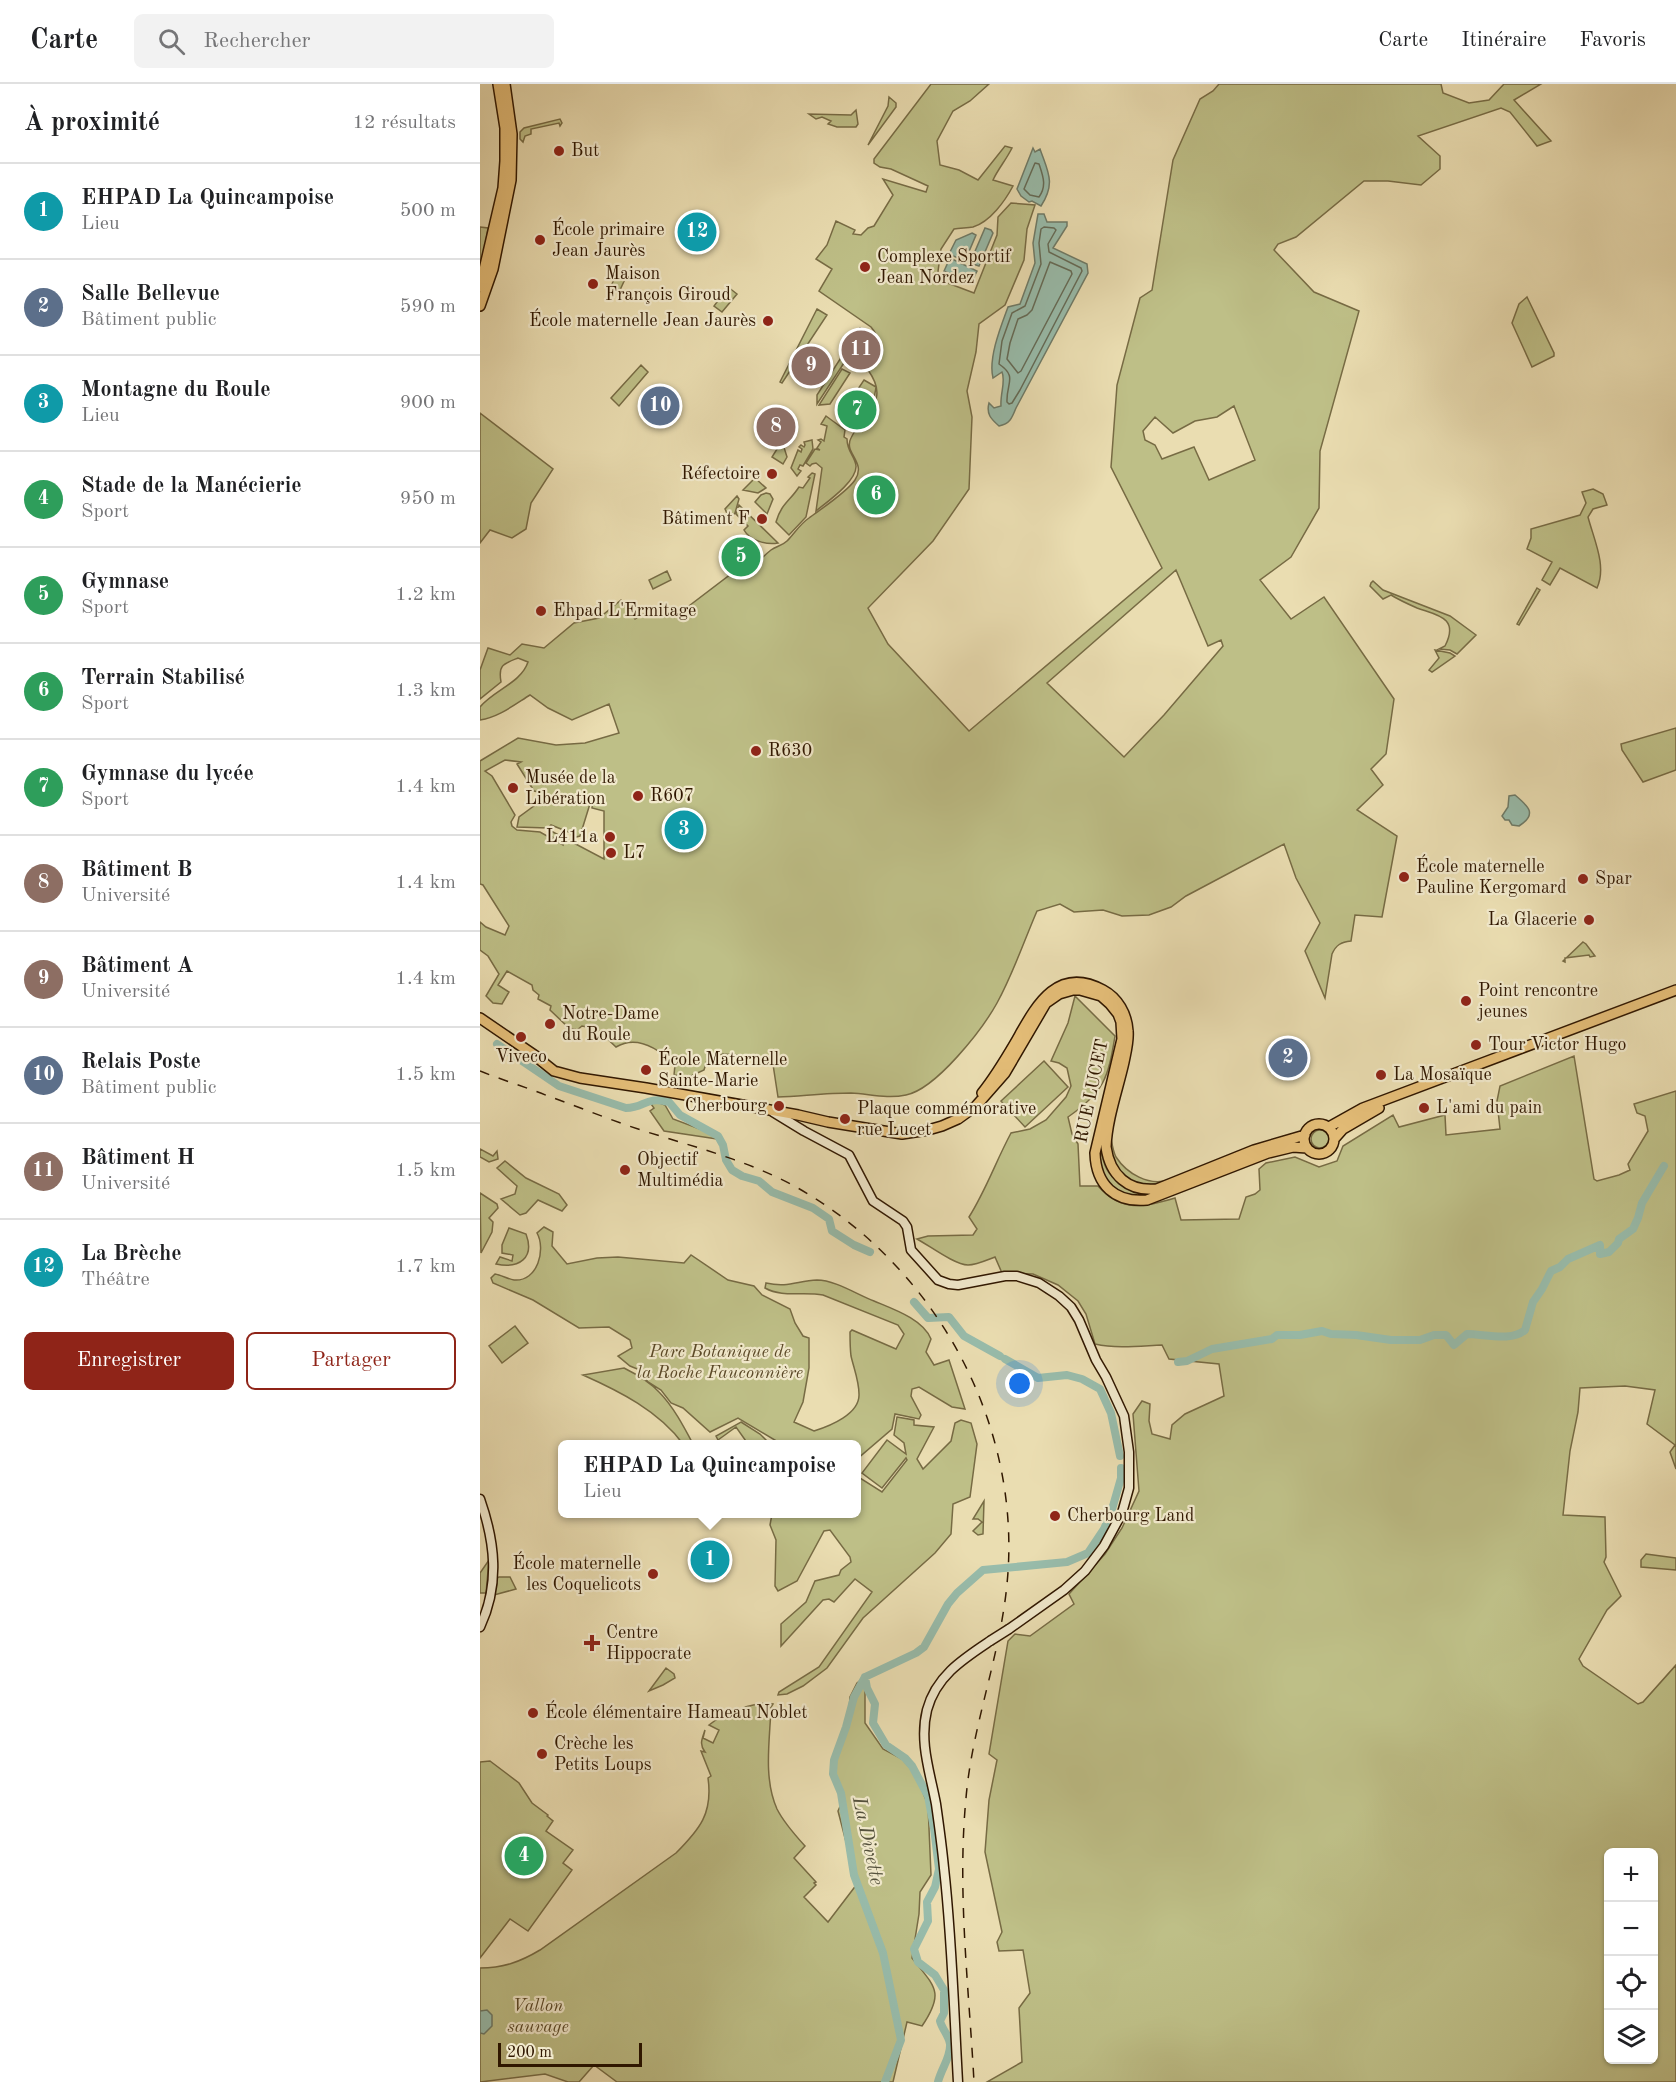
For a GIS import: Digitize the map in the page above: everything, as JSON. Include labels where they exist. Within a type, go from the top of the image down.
[{"type":"main road","points":[[480,306],[493,269],[509,196],[513,161],[499,84]]},
{"type":"main road","points":[[480,287],[503,188],[508,127],[505,84]]},
{"type":"main road","name":"RUE LUCET","points":[[521,1047],[552,1070],[570,1076],[773,1112],[897,1130],[924,1127],[949,1119],[971,1105],[988,1086],[1042,998],[1054,989],[1071,983],[1079,983],[1093,985],[1108,993],[1119,1005],[1127,1021],[1129,1031],[1126,1050],[1106,1147],[1113,1170],[1127,1184],[1141,1189],[1157,1189],[1254,1150],[1305,1135]]},
{"type":"main road","name":"RUE LUCET","points":[[821,1119],[902,1134],[934,1129],[958,1119],[983,1100],[999,1082],[1046,1003],[1059,994],[1080,990],[1101,996],[1114,1009],[1120,1022],[1122,1039],[1095,1153],[1101,1179],[1114,1193],[1132,1200],[1147,1200],[1268,1153],[1293,1147],[1307,1148]]},
{"type":"main road","points":[[1329,1128],[1373,1104],[1676,990]]},
{"type":"main road","points":[[1335,1138],[1329,1128],[1322,1124],[1315,1124],[1308,1128],[1305,1135],[1307,1148],[1315,1153],[1325,1153],[1332,1147],[1335,1138],[1343,1129],[1377,1109],[1676,995]]},
{"type":"main road","points":[[480,1018],[521,1047]]},
{"type":"main road","points":[[480,1023],[521,1047]]},
{"type":"main road","points":[[773,1112],[849,1155],[873,1201],[903,1221],[908,1231],[911,1250],[929,1272],[939,1280],[958,1285],[1005,1276],[1025,1277],[1059,1296],[1071,1307],[1079,1320],[1124,1416],[1129,1452],[1129,1488],[1122,1513],[1104,1546],[1084,1571],[1064,1590],[949,1671],[933,1694],[925,1723],[926,1763],[936,1803],[945,1872],[958,2082]]},
{"type":"main road","points":[[480,1499],[490,1532],[494,1564],[491,1596],[480,1627]]},
{"type":"green space","points":[[931,84],[989,84],[970,101],[953,111],[937,141],[940,165],[959,170],[978,180],[1005,146],[1012,148],[993,180],[1013,186],[1001,204],[985,221],[973,227],[954,229],[941,249],[937,279],[974,293],[997,235],[998,217],[1011,203],[1035,205],[1027,229],[1024,260],[1005,305],[979,324],[976,352],[967,391],[972,417],[969,489],[933,541],[868,608],[888,644],[969,731],[1162,568],[1111,467],[1117,385],[1140,298],[1152,290],[1173,160],[1200,99],[1219,84],[1441,84],[1443,93],[1469,103],[1489,100],[1504,84],[1541,84],[1514,100],[1551,141],[1537,146],[1510,112],[1501,108],[1418,136],[1440,156],[1440,169],[1421,185],[1364,181],[1296,237],[1278,244],[1274,250],[1314,292],[1359,311],[1320,451],[1319,508],[1291,557],[1260,580],[1291,619],[1324,597],[1394,699],[1386,754],[1371,769],[1383,785],[1357,810],[1397,836],[1382,917],[1355,915],[1351,941],[1339,945],[1332,954],[1325,998],[1305,951],[1320,923],[1296,878],[1284,844],[1186,896],[1171,907],[1149,915],[1122,916],[1103,910],[1074,912],[1060,904],[1037,911],[1003,992],[981,1028],[957,1057],[931,1082],[906,1095],[842,1093],[778,1097],[772,1058],[723,1054],[708,1057],[704,1070],[689,1077],[674,1075],[675,1065],[656,1049],[632,1042],[616,1047],[597,1029],[582,1026],[577,1030],[569,1028],[550,1010],[551,1006],[538,999],[539,995],[533,990],[532,985],[507,971],[498,985],[509,992],[502,1004],[493,1003],[486,996],[499,974],[488,956],[480,950],[480,922],[505,935],[509,926],[483,885],[480,884],[480,761],[518,738],[556,745],[585,743],[619,733],[609,704],[572,720],[548,708],[530,695],[500,713],[480,720],[480,707],[520,676],[528,662],[518,658],[505,664],[500,672],[501,682],[480,699],[480,670],[488,648],[510,655],[522,644],[544,648],[574,623],[599,618],[621,600],[635,619],[652,609],[677,615],[735,571],[745,576],[768,553],[785,543],[806,520],[840,495],[855,480],[858,468],[849,443],[876,398],[877,390],[868,370],[876,354],[878,343],[871,327],[819,291],[832,269],[816,259],[827,245],[836,221],[855,230],[853,234],[861,235],[874,226],[893,195],[883,179],[926,192],[928,186],[891,169],[880,167],[874,163],[874,159]],"holes":[[[1234,406],[1255,460],[1209,480],[1194,447],[1162,459],[1155,445],[1145,440],[1143,431],[1155,417],[1173,433],[1195,421],[1217,417]],[[1176,570],[1208,646],[1221,640],[1223,646],[1164,715],[1124,757],[1047,683]],[[505,760],[521,762],[517,764],[534,791],[539,792],[542,800],[519,817],[517,827],[548,828],[551,825],[571,833],[572,838],[580,836],[593,794],[592,808],[604,811],[604,859],[551,831],[548,834],[563,845],[540,832],[517,830],[511,822],[515,815],[492,776],[485,771]]]},
{"type":"green space","points":[[889,97],[896,103],[896,107],[868,145],[888,106]]},
{"type":"green space","points":[[856,110],[858,124],[856,127],[837,127],[828,124],[831,121],[822,117],[816,119],[809,114],[851,115]]},
{"type":"green space","points":[[560,119],[562,123],[560,126],[559,123],[531,129],[531,134],[525,136],[523,142],[520,139],[520,132],[524,128]]},
{"type":"green space","points":[[480,227],[488,228],[483,259],[480,261]]},
{"type":"green space","points":[[617,273],[626,277],[620,290],[611,286]]},
{"type":"green space","points":[[728,287],[737,294],[722,312],[714,306]]},
{"type":"green space","points":[[1527,297],[1554,353],[1554,356],[1532,367],[1512,323],[1519,304]]},
{"type":"green space","points":[[817,309],[827,315],[782,383],[780,382]]},
{"type":"green space","points":[[860,328],[865,331],[817,404],[817,395]]},
{"type":"green space","points":[[641,365],[648,372],[619,406],[611,398]]},
{"type":"green space","points":[[842,369],[850,373],[830,404],[819,405]]},
{"type":"green space","points":[[864,380],[876,387],[871,406],[854,395]]},
{"type":"green space","points":[[480,413],[553,469],[531,503],[526,529],[512,538],[490,530],[480,543]]},
{"type":"green space","points":[[826,416],[845,430],[844,437],[847,439],[856,466],[847,484],[816,511],[822,468],[816,463],[810,466],[806,463],[815,449],[820,450],[817,448],[821,442],[818,440],[824,441],[827,426],[821,424]]},
{"type":"green space","points":[[812,440],[813,449],[803,466],[800,465],[798,469],[801,471],[797,476],[791,468],[798,450],[801,452],[802,449],[799,447],[801,445],[804,447],[804,442]]},
{"type":"green space","points":[[782,441],[787,457],[783,464],[772,457]]},
{"type":"green space","points":[[812,473],[815,474],[806,517],[789,535],[776,522],[778,516],[799,487],[803,488]]},
{"type":"green space","points":[[755,478],[766,488],[758,493],[743,490]]},
{"type":"green space","points":[[1593,489],[1603,494],[1607,505],[1593,509],[1588,517],[1600,562],[1600,580],[1597,588],[1560,568],[1550,585],[1542,580],[1552,562],[1527,549],[1531,529],[1580,515],[1586,503],[1582,492]]},
{"type":"green space","points":[[766,493],[770,494],[773,499],[767,514],[755,502]]},
{"type":"green space","points":[[737,496],[739,499],[735,513],[729,518],[725,509]]},
{"type":"green space","points":[[739,505],[778,543],[759,541],[750,537],[744,530],[748,526],[736,514]]},
{"type":"green space","points":[[667,571],[671,580],[653,589],[649,580]]},
{"type":"green space","points":[[1373,581],[1383,590],[1450,616],[1476,635],[1457,654],[1450,650],[1439,649],[1445,646],[1449,636],[1448,623],[1438,615],[1391,595],[1383,599],[1370,586]]},
{"type":"green space","points":[[1537,588],[1540,590],[1519,625],[1517,624]]},
{"type":"green space","points":[[1435,650],[1455,656],[1432,672],[1429,670],[1439,658]]},
{"type":"green space","points":[[1676,728],[1676,770],[1643,782],[1622,750],[1621,744]]},
{"type":"green space","points":[[1583,942],[1595,956],[1590,957],[1589,955],[1566,958]]},
{"type":"green space","points":[[1075,996],[1115,1036],[1107,1074],[1097,1092],[1068,1117],[1072,1134],[1078,1144],[1080,1186],[1098,1186],[1116,1201],[1134,1206],[1175,1198],[1181,1220],[1239,1219],[1246,1197],[1260,1190],[1259,1169],[1266,1163],[1295,1157],[1319,1167],[1337,1161],[1343,1146],[1393,1115],[1399,1127],[1445,1115],[1446,1135],[1500,1129],[1497,1101],[1500,1086],[1574,1056],[1594,1179],[1597,1181],[1630,1170],[1628,1164],[1648,1131],[1645,1116],[1637,1113],[1634,1104],[1676,1091],[1676,1469],[1670,1452],[1675,1445],[1647,1424],[1655,1390],[1625,1386],[1580,1388],[1563,1515],[1605,1517],[1606,1557],[1604,1562],[1621,1596],[1607,1610],[1579,1659],[1583,1666],[1638,1704],[1643,1702],[1676,1665],[1676,2082],[987,2082],[1022,2062],[1019,2008],[1030,1993],[1023,1950],[999,1951],[997,1942],[1002,1932],[985,1852],[989,1800],[997,1760],[989,1754],[1008,1641],[1015,1634],[1030,1636],[1074,1604],[1069,1594],[1105,1554],[1122,1528],[1139,1491],[1133,1414],[1142,1401],[1150,1404],[1149,1421],[1152,1434],[1170,1439],[1172,1425],[1185,1414],[1224,1396],[1219,1364],[1169,1359],[1162,1345],[1120,1347],[1095,1344],[1086,1314],[1078,1301],[1058,1285],[1033,1274],[1002,1273],[995,1257],[974,1264],[963,1264],[950,1259],[917,1239],[928,1236],[973,1235],[977,1229],[969,1217],[1011,1133],[1030,1129],[1046,1120],[1066,1097],[1071,1086],[1067,1068],[1051,1061],[1068,1023]]},
{"type":"green space","points":[[1044,1061],[1068,1087],[1025,1127],[1001,1101]]},
{"type":"green space","points":[[657,1102],[665,1105],[673,1119],[713,1134],[717,1139],[664,1131],[650,1111],[654,1108],[651,1104]]},
{"type":"green space","points":[[1320,1130],[1326,1133],[1329,1139],[1326,1145],[1320,1148],[1314,1145],[1311,1139],[1314,1133]]},
{"type":"green space","points":[[1111,1138],[1116,1157],[1126,1169],[1146,1180],[1168,1180],[1155,1184],[1144,1184],[1125,1178],[1118,1171],[1114,1162]]},
{"type":"green space","points":[[1101,1145],[1103,1158],[1110,1175],[1124,1184],[1154,1193],[1145,1196],[1126,1195],[1111,1186],[1100,1163]]},
{"type":"green space","points":[[480,1149],[493,1156],[497,1151],[498,1159],[489,1162],[480,1157]]},
{"type":"green space","points":[[505,1161],[526,1178],[559,1194],[567,1205],[562,1211],[538,1200],[526,1213],[520,1215],[501,1199],[515,1194],[517,1186],[497,1168]]},
{"type":"green space","points":[[480,1193],[497,1204],[498,1208],[489,1218],[493,1222],[492,1232],[481,1253]]},
{"type":"green space","name":"Parc Botanique de la Roche Fauconnière","points":[[544,1227],[553,1232],[552,1246],[567,1264],[597,1258],[618,1257],[684,1263],[691,1255],[728,1280],[754,1286],[762,1295],[790,1309],[803,1336],[809,1338],[809,1368],[803,1402],[794,1422],[814,1431],[843,1418],[855,1408],[858,1401],[859,1389],[851,1356],[850,1332],[852,1330],[896,1349],[904,1334],[898,1325],[823,1295],[779,1293],[765,1288],[766,1283],[787,1285],[817,1280],[831,1282],[914,1320],[931,1339],[926,1352],[934,1365],[949,1360],[965,1409],[952,1407],[919,1387],[912,1389],[911,1396],[921,1415],[919,1419],[895,1414],[892,1429],[861,1456],[861,1440],[775,1440],[738,1418],[710,1432],[683,1408],[671,1403],[661,1390],[648,1382],[640,1370],[630,1366],[618,1356],[632,1348],[630,1340],[609,1327],[579,1328],[533,1300],[493,1283],[491,1278],[495,1274],[514,1280],[529,1276],[538,1263],[540,1255],[541,1247],[537,1233]]},
{"type":"green space","points":[[509,1228],[526,1234],[527,1255],[523,1260],[512,1265],[496,1264],[500,1257],[512,1261],[513,1255],[502,1253],[502,1245]]},
{"type":"green space","points":[[515,1326],[528,1343],[502,1363],[489,1346]]},
{"type":"green space","points":[[624,1368],[638,1376],[655,1388],[664,1398],[691,1440],[680,1440],[638,1403],[583,1375]]},
{"type":"green space","points":[[897,1417],[914,1420],[914,1425],[934,1427],[917,1459],[923,1469],[951,1441],[955,1423],[961,1420],[971,1423],[977,1444],[970,1497],[953,1504],[951,1534],[935,1553],[863,1618],[827,1668],[803,1686],[787,1694],[778,1695],[779,1692],[819,1667],[872,1592],[855,1579],[834,1602],[829,1599],[823,1600],[781,1646],[781,1624],[806,1602],[815,1581],[839,1575],[841,1570],[851,1562],[850,1557],[830,1530],[824,1531],[797,1581],[778,1591],[775,1586],[776,1540],[770,1525],[771,1518],[861,1518],[861,1479],[882,1492],[907,1460],[906,1458],[882,1488],[862,1473],[887,1440],[906,1454],[904,1443],[894,1435]]},
{"type":"green space","points":[[741,1422],[766,1440],[745,1440],[736,1427],[718,1440],[716,1436]]},
{"type":"green space","points":[[984,1501],[983,1534],[978,1535],[973,1531],[982,1522],[973,1519]]},
{"type":"green space","points":[[1646,1554],[1676,1558],[1676,1570],[1641,1567],[1641,1560]]},
{"type":"green space","points":[[489,1560],[486,1593],[480,1593],[480,1573]]},
{"type":"green space","points":[[510,1577],[516,1589],[494,1595],[496,1579]]},
{"type":"green space","points":[[666,1668],[674,1674],[675,1678],[649,1691]]},
{"type":"green space","name":"Vallon sauvage","points":[[865,1677],[865,1723],[883,1749],[902,1759],[915,1773],[928,1805],[931,1875],[920,1892],[912,1958],[931,1983],[935,1997],[929,2015],[922,2026],[907,2022],[893,2082],[617,2082],[594,2065],[579,2082],[568,2082],[545,2074],[480,2082],[480,1968],[511,1964],[540,1950],[676,1853],[698,1828],[706,1811],[708,1778],[711,1776],[701,1751],[705,1752],[702,1739],[705,1730],[703,1738],[713,1743],[719,1730],[709,1725],[731,1712],[758,1704],[773,1704],[768,1758],[773,1797],[783,1819],[805,1846],[794,1858],[816,1882],[814,1883],[816,1885],[804,1897],[828,1922],[857,1884],[838,1811],[842,1802],[833,1767],[848,1725],[850,1697],[857,1683]]},
{"type":"green space","points":[[490,1761],[519,1783],[532,1803],[553,1821],[546,1831],[573,1850],[563,1863],[572,1870],[528,1931],[510,1919],[480,1958],[480,1762]]},
{"type":"water","points":[[1033,148],[1035,152],[1040,149],[1049,178],[1046,198],[1041,206],[1032,201],[1029,202],[1021,196],[1017,189]]},
{"type":"water","points":[[1038,214],[1044,214],[1047,222],[1067,222],[1067,226],[1053,248],[1087,264],[1088,273],[1012,418],[1006,424],[999,426],[992,419],[988,410],[989,403],[994,408],[1001,406],[1003,376],[1002,372],[993,378],[992,361],[1008,307],[1020,304],[1035,263],[1033,243]]},
{"type":"water","points":[[985,228],[993,233],[979,266],[970,263]]},
{"type":"water","points":[[972,233],[976,235],[965,261],[951,255],[950,252],[956,240]]},
{"type":"water","points":[[950,258],[977,271],[971,283],[944,271]]},
{"type":"water","points":[[1515,795],[1527,806],[1530,814],[1519,826],[1512,825],[1502,816],[1508,807],[1509,796]]},
{"type":"water","points":[[487,2010],[492,2015],[492,2026],[484,2034],[480,2033],[480,2011]]},
{"type":"waterway","name":"La Divette","points":[[497,1044],[559,1086],[626,1108],[655,1100],[669,1102],[680,1115],[718,1136],[732,1170],[759,1181],[772,1192],[813,1208],[829,1219],[832,1231],[870,1252]]},
{"type":"waterway","points":[[1178,1362],[1187,1361],[1212,1349],[1272,1339],[1277,1335],[1300,1335],[1322,1331],[1331,1334],[1391,1340],[1420,1340],[1434,1335],[1446,1335],[1454,1345],[1467,1334],[1498,1337],[1519,1334],[1525,1330],[1533,1302],[1551,1271],[1560,1267],[1568,1259],[1600,1245],[1600,1254],[1609,1252],[1619,1239],[1633,1229],[1642,1203],[1664,1166]]},
{"type":"waterway","name":"La Divette","points":[[914,1302],[928,1318],[949,1317],[964,1336],[1000,1356]]},
{"type":"waterway","name":"La Divette","points":[[1005,1359],[1038,1378],[1067,1375],[1082,1379],[1100,1389],[1111,1413],[1120,1456]]},
{"type":"waterway","name":"La Divette","points":[[885,2082],[901,2040],[883,1953],[854,1875],[841,1793],[833,1774],[834,1760],[854,1697],[865,1677],[924,1647],[948,1604],[983,1570],[1067,1562],[1088,1553],[1104,1529],[1111,1513],[1121,1478],[1121,1468]]},
{"type":"waterway","name":"La Divette","points":[[865,1677],[867,1688],[875,1704],[873,1723],[886,1745],[905,1758],[912,1766],[928,1796],[934,1828],[939,1869],[935,1887],[927,1902],[928,1921],[914,1949],[918,1962],[935,1975],[944,1990],[944,2013],[940,2021],[950,2049],[938,2082]]},
{"type":"railway","points":[[480,1071],[629,1126],[759,1169],[796,1187],[846,1220],[890,1259],[928,1305],[960,1355],[984,1409],[1000,1465],[1008,1524],[1007,1584],[1003,1611],[974,1744],[966,1798],[963,1904],[974,2082]]},
{"type":"place","name":"But","points":[[559,151]]},
{"type":"place","name":"La Brèche","points":[[697,232]]},
{"type":"place","name":"École primaire Jean Jaurès","points":[[540,240]]},
{"type":"place","name":"Complexe Sportif Jean Nordez","points":[[865,267]]},
{"type":"place","name":"Maison François Giroud","points":[[593,284]]},
{"type":"place","name":"École maternelle Jean Jaurès","points":[[768,321]]},
{"type":"place","name":"Bâtiment H","points":[[861,350]]},
{"type":"place","name":"Bâtiment A","points":[[811,366]]},
{"type":"place","name":"Relais Poste","points":[[660,406]]},
{"type":"place","name":"Gymnase du lycée","points":[[857,410]]},
{"type":"place","name":"Bâtiment B","points":[[776,427]]},
{"type":"place","name":"Réfectoire","points":[[772,474]]},
{"type":"place","name":"Terrain Stabilisé","points":[[876,495]]},
{"type":"place","name":"Bâtiment F","points":[[762,519]]},
{"type":"place","name":"Gymnase","points":[[741,557]]},
{"type":"place","name":"Ehpad L'Ermitage","points":[[541,611]]},
{"type":"place","name":"R630","points":[[756,751]]},
{"type":"place","name":"Musée de la Libération","points":[[513,788]]},
{"type":"place","name":"R607","points":[[638,796]]},
{"type":"place","name":"Montagne du Roule","points":[[684,830]]},
{"type":"place","name":"L411a","points":[[610,837]]},
{"type":"place","name":"L7","points":[[611,853]]},
{"type":"place","name":"École maternelle Pauline Kergomard","points":[[1404,877]]},
{"type":"place","name":"Spar","points":[[1583,879]]},
{"type":"place","name":"La Glacerie","points":[[1589,920]]},
{"type":"place","name":"Point rencontre jeunes","points":[[1466,1001]]},
{"type":"place","name":"Notre-Dame du Roule","points":[[550,1024]]},
{"type":"place","name":"Viveco","points":[[521,1037]]},
{"type":"place","name":"Tour Victor Hugo","points":[[1476,1045]]},
{"type":"place","name":"Salle Bellevue","points":[[1288,1058]]},
{"type":"place","name":"École Maternelle Sainte-Marie","points":[[646,1070]]},
{"type":"place","name":"La Mosaïque","points":[[1381,1075]]},
{"type":"place","name":"Cherbourg","points":[[779,1106]]},
{"type":"place","name":"L'ami du pain","points":[[1424,1108]]},
{"type":"place","name":"Plaque commémorative rue Lucet","points":[[845,1119]]},
{"type":"place","name":"Objectif Multimédia","points":[[625,1170]]},
{"type":"place","name":"Cherbourg Land","points":[[1055,1516]]},
{"type":"place","name":"EHPAD La Quincampoise","points":[[710,1560]]},
{"type":"place","name":"École maternelle les Coquelicots","points":[[653,1574]]},
{"type":"place","name":"Centre Hippocrate","points":[[592,1643]]},
{"type":"place","name":"École élémentaire Hameau Noblet","points":[[533,1713]]},
{"type":"place","name":"Crèche les Petits Loups","points":[[542,1754]]},
{"type":"place","name":"Stade de la Manécierie","points":[[524,1856]]}]
